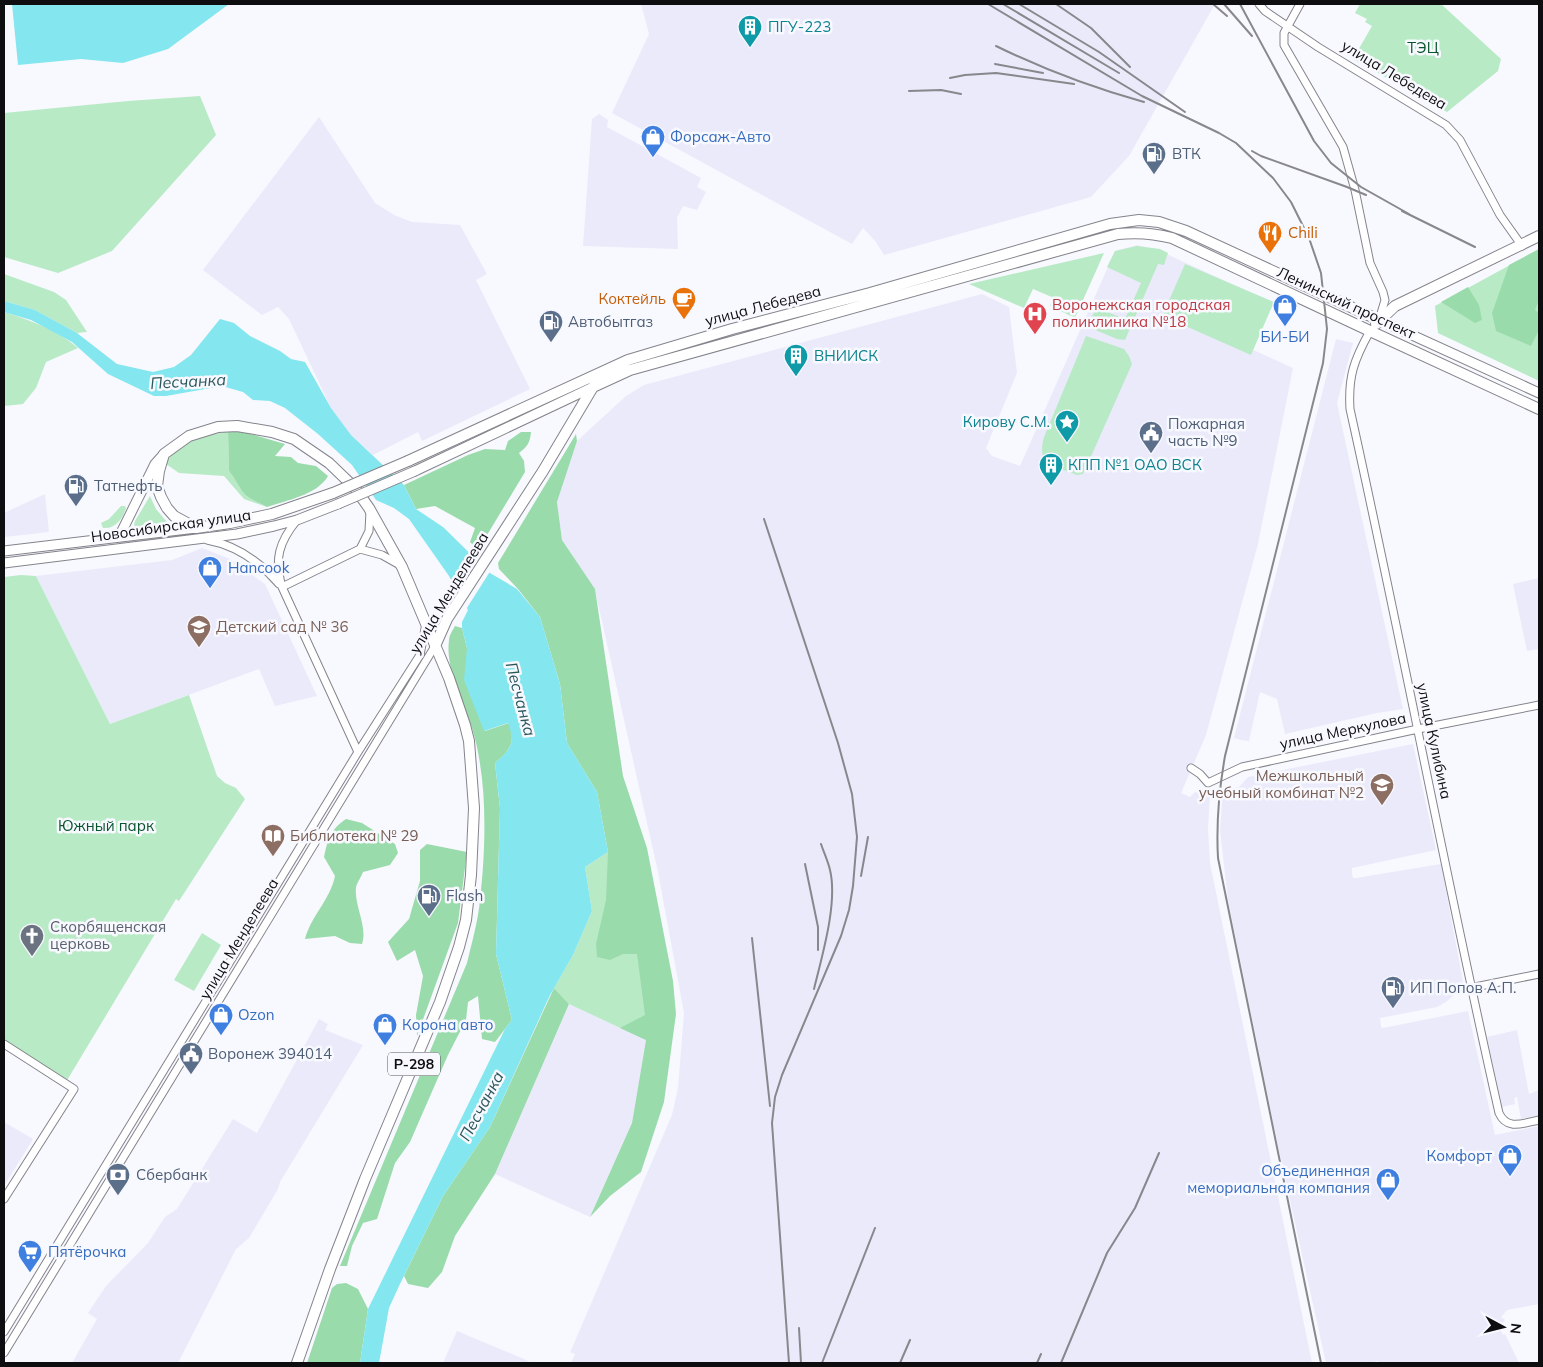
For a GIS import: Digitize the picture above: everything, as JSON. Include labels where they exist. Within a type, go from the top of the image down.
[{"type":"highway","name":"Ленинский проспект","points":[[1139,220],[1159,222],[1186,230],[1379,320]]},
{"type":"highway","name":"улица Лебедева","points":[[333,493],[628,360],[732,329],[1110,224],[1139,220]]},
{"type":"highway","name":"Ленинский проспект","points":[[1137,232],[1172,238],[1370,332],[1539,409]]},
{"type":"highway","name":"улица Лебедева","points":[[593,386],[630,370],[731,341],[1118,234],[1137,232]]},
{"type":"highway","points":[[1370,332],[1379,320],[1395,306],[1522,246],[1539,236]]},
{"type":"highway","name":"улица Менделеева","points":[[433,641],[542,471],[593,386]]},
{"type":"highway","points":[[196,528],[174,516],[161,497],[158,486],[159,471],[164,454],[188,436],[218,427],[237,426],[272,432],[294,439],[329,463],[355,488],[369,508],[402,567],[433,641]]},
{"type":"highway","name":"Новосибирская улица","points":[[196,528],[272,514],[333,493]]},
{"type":"highway","name":"Р-298","points":[[298,1363],[330,1269],[365,1179],[440,1002],[457,955],[466,920],[471,876],[474,808],[469,741],[460,708],[433,641]]},
{"type":"main road","name":"Ленинский проспект","points":[[1379,320],[1539,393]]},
{"type":"main road","name":"улица Лебедева","points":[[338,504],[415,471],[593,386]]},
{"type":"main road","points":[[119,537],[155,464],[164,454]]},
{"type":"main road","name":"Новосибирская улица","points":[[4,563],[201,539],[274,526],[297,520],[338,504]]},
{"type":"main road","name":"Новосибирская улица","points":[[4,551],[196,528]]},
{"type":"street","name":"улица Лебедева","points":[[1259,4],[1264,10],[1287,26],[1376,83],[1440,120],[1453,131],[1460,140],[1500,214],[1522,246]]},
{"type":"street","points":[[1300,4],[1284,33],[1284,45],[1343,147],[1355,190],[1370,263],[1385,300],[1379,320]]},
{"type":"street","name":"улица Кулибина","points":[[1370,332],[1358,352],[1353,368],[1350,386],[1350,410],[1418,729],[1470,988],[1502,1119],[1510,1124],[1517,1125],[1539,1120]]},
{"type":"street","points":[[360,550],[369,531],[369,508]]},
{"type":"street","points":[[297,520],[286,533],[280,549],[278,567],[282,587],[358,752]]},
{"type":"street","points":[[201,539],[224,544],[241,552],[266,569],[282,587]]},
{"type":"street","points":[[282,587],[360,550],[382,555],[402,567]]},
{"type":"street","name":"улица Менделеева","points":[[420,655],[426,622]]},
{"type":"street","name":"улица Менделеева","points":[[4,1332],[358,752],[420,655],[433,641]]},
{"type":"street","name":"улица Менделеева","points":[[4,1353],[260,933],[433,641]]},
{"type":"street","name":"улица Меркулова","points":[[1191,768],[1208,783],[1242,767],[1539,705]]},
{"type":"street","points":[[250,928],[260,933]]},
{"type":"street","points":[[1470,988],[1539,974]]},
{"type":"street","points":[[4,1044],[74,1089],[4,1199]]},
{"type":"shaded area","points":[[641,4],[1215,4],[1129,156],[1091,197],[884,255],[876,242],[863,228],[852,244],[612,113],[649,34]]},
{"type":"shaded area","points":[[599,114],[608,120],[607,127],[701,178],[697,187],[706,192],[697,210],[683,206],[677,218],[678,249],[583,246],[592,119]]},
{"type":"shaded area","points":[[319,117],[375,203],[394,215],[412,222],[460,225],[487,274],[476,280],[530,389],[422,441],[418,432],[373,455],[351,435],[331,408],[289,319],[278,307],[262,315],[203,270]]},
{"type":"shaded area","points":[[1137,245],[1160,251],[1269,301],[1249,348],[1293,368],[1258,544],[1206,735],[1181,793],[1190,797],[1195,792],[1210,794],[1208,829],[1210,863],[1312,1363],[571,1363],[575,1354],[570,1352],[672,1115],[678,1088],[684,1013],[658,872],[595,590],[562,540],[557,502],[577,441],[626,396],[644,385],[982,294],[1009,307],[1017,373],[986,448],[992,456],[1020,466],[1115,251]]},
{"type":"shaded area","points":[[1336,339],[1353,343],[1337,403],[1403,709],[1285,734],[1277,699],[1260,692],[1249,741],[1241,740],[1234,738]]},
{"type":"shaded area","points":[[45,494],[49,532],[4,537],[4,513]]},
{"type":"shaded area","points":[[202,548],[230,559],[265,584],[317,696],[275,706],[259,669],[110,724],[36,576],[172,560]]},
{"type":"shaded area","points":[[1539,578],[1539,649],[1527,651],[1513,584]]},
{"type":"shaded area","points":[[1413,744],[1436,850],[1352,868],[1352,874],[1353,878],[1356,878],[1441,864],[1463,982],[1457,992],[1437,1007],[1380,1018],[1381,1027],[1468,1011],[1495,1135],[1539,1126],[1539,1304],[1507,1310],[1501,1317],[1505,1320],[1499,1327],[1503,1335],[1505,1334],[1519,1363],[1378,1363],[1378,1361],[1367,1363],[1326,1363],[1278,1146],[1228,900],[1220,830],[1223,790],[1239,787],[1248,777]]},
{"type":"shaded area","points":[[569,1004],[646,1040],[632,1123],[590,1217],[495,1174]]},
{"type":"shaded area","points":[[319,1019],[328,1024],[325,1030],[363,1045],[280,1182],[278,1189],[249,1238],[236,1249],[178,1363],[72,1363],[97,1319],[88,1313],[106,1286],[148,1243],[165,1217],[177,1209],[233,1119],[257,1133]]},
{"type":"shaded area","points":[[1517,1030],[1529,1094],[1539,1090],[1539,1115],[1521,1119],[1517,1097],[1514,1098],[1515,1104],[1502,1107],[1487,1037]]},
{"type":"shaded area","points":[[4,1122],[33,1139],[4,1186]]},
{"type":"shaded area","points":[[457,1331],[524,1359],[531,1363],[443,1363]]},
{"type":"green space","name":"ТЭЦ","points":[[1360,4],[1441,4],[1501,59],[1498,71],[1447,112],[1353,59],[1372,26],[1365,22],[1367,19],[1355,13]]},
{"type":"green space","points":[[200,96],[216,135],[112,251],[58,273],[4,257],[4,113]]},
{"type":"green space","points":[[1137,246],[1160,249],[1168,253],[1164,265],[1158,264],[1125,340],[1117,339],[1093,329],[1092,317],[1095,311],[1102,310],[1125,319],[1141,283],[1107,267],[1115,251]]},
{"type":"green space","points":[[1539,249],[1539,381],[1438,333],[1435,306]]},
{"type":"green space","points":[[1539,249],[1539,300],[1535,310],[1539,313],[1539,330],[1531,346],[1496,331],[1492,313],[1509,265]]},
{"type":"green space","points":[[1104,253],[1075,318],[1050,306],[1054,298],[1033,289],[1024,308],[969,284]]},
{"type":"green space","points":[[1185,264],[1274,302],[1251,355],[1165,317],[1164,312]]},
{"type":"green space","points":[[4,274],[54,292],[66,300],[87,332],[77,333],[35,310],[4,301]]},
{"type":"green space","points":[[1468,287],[1479,305],[1482,320],[1475,323],[1441,302]]},
{"type":"green space","points":[[4,312],[43,326],[78,348],[46,362],[36,388],[23,404],[4,406]]},
{"type":"green space","points":[[1086,336],[1124,349],[1132,364],[1085,470],[1083,474],[1077,475],[1049,464],[1045,460],[1042,447],[1044,437]]},
{"type":"green space","points":[[228,431],[229,471],[245,494],[267,507],[244,499],[224,476],[179,473],[166,464],[170,456],[184,445],[201,438]]},
{"type":"green space","points":[[228,431],[240,431],[285,444],[275,456],[291,457],[298,463],[316,466],[328,476],[317,488],[267,507],[245,494],[229,471]]},
{"type":"green space","points":[[521,432],[531,432],[528,444],[519,453],[524,461],[525,472],[478,550],[470,542],[475,528],[435,506],[416,509],[404,485],[485,449],[505,450],[508,441]]},
{"type":"green space","points":[[576,434],[577,441],[557,502],[562,540],[595,589],[623,776],[647,848],[673,981],[676,1014],[664,1102],[641,1172],[610,1196],[590,1217],[632,1123],[646,1040],[620,1028],[645,1015],[637,954],[623,954],[610,960],[597,957],[596,944],[606,900],[608,852],[597,792],[567,743],[560,684],[540,617],[499,569],[498,563]]},
{"type":"green space","points":[[150,496],[156,509],[167,522],[136,527],[134,525],[135,521]]},
{"type":"green space","points":[[121,506],[126,508],[121,519],[111,527],[103,528],[101,523],[109,519]]},
{"type":"green space","name":"Южный парк","points":[[36,576],[110,724],[189,695],[217,776],[225,783],[236,788],[245,799],[179,901],[176,899],[66,1082],[4,1042],[4,577]]},
{"type":"green space","points":[[455,626],[462,628],[485,731],[509,723],[512,736],[508,750],[495,763],[500,808],[496,954],[512,1020],[495,1042],[482,1039],[478,996],[468,1002],[466,1020],[448,1055],[410,1142],[395,1163],[377,1219],[363,1223],[352,1246],[347,1266],[340,1266],[467,963],[478,916],[484,858],[483,791],[481,769],[472,728],[452,674],[450,663],[449,638]]},
{"type":"green space","points":[[346,819],[362,823],[395,844],[398,853],[390,865],[363,872],[356,887],[363,930],[362,944],[350,943],[335,936],[305,939],[333,885],[335,876],[324,857],[328,840],[336,827]]},
{"type":"green space","points":[[427,844],[467,852],[458,923],[417,1036],[416,1015],[423,976],[415,950],[397,961],[388,942],[409,919],[420,881],[420,850]]},
{"type":"green space","points":[[608,852],[647,965],[646,1040],[569,1004],[554,988],[573,955],[592,911],[585,867]]},
{"type":"green space","points":[[202,933],[221,945],[194,991],[174,980]]},
{"type":"green space","points":[[554,988],[569,1004],[495,1174],[455,1236],[442,1272],[428,1288],[408,1284],[404,1276],[443,1196],[490,1127]]},
{"type":"green space","points":[[346,1283],[358,1289],[368,1309],[360,1363],[307,1363],[332,1288],[337,1284]]},
{"type":"water","points":[[12,4],[229,4],[168,49],[123,63],[81,59],[18,65]]},
{"type":"water","name":"Песчанка","points":[[4,301],[35,310],[77,333],[117,364],[153,372],[174,367],[191,355],[220,319],[234,323],[250,336],[280,351],[291,359],[305,362],[331,408],[351,435],[404,485],[416,509],[443,527],[490,573],[517,589],[540,617],[560,684],[567,743],[597,792],[608,852],[585,867],[592,911],[573,955],[550,995],[490,1127],[443,1196],[399,1286],[389,1308],[379,1363],[360,1363],[368,1309],[505,1029],[512,1020],[496,954],[500,808],[495,763],[510,746],[511,736],[508,723],[484,731],[464,680],[467,648],[462,622],[468,610],[449,576],[409,519],[394,508],[376,500],[352,465],[318,434],[285,408],[270,401],[253,400],[243,392],[222,386],[166,396],[154,396],[108,374],[72,342],[31,320],[4,312]]},
{"type":"pier","points":[[476,556],[491,570],[465,611],[454,591]]},
{"type":"railway","points":[[988,4],[1142,96],[1236,143],[1273,178],[1291,202],[1309,238],[1321,273],[1327,329],[1323,363],[1225,756],[1217,832],[1218,858],[1321,1363]]},
{"type":"railway","points":[[1003,4],[1119,73]]},
{"type":"railway","points":[[1019,4],[1099,52],[1185,112]]},
{"type":"railway","points":[[1056,4],[1091,28],[1130,67]]},
{"type":"railway","points":[[1213,4],[1227,16]]},
{"type":"railway","points":[[1224,4],[1252,36]]},
{"type":"railway","points":[[1240,4],[1314,141],[1331,163],[1361,187],[1409,214]]},
{"type":"railway","points":[[996,46],[1068,77],[1144,102]]},
{"type":"railway","points":[[995,64],[1043,73]]},
{"type":"railway","points":[[950,78],[996,73],[1074,84]]},
{"type":"railway","points":[[909,91],[941,90],[961,94]]},
{"type":"railway","points":[[1252,151],[1366,195]]},
{"type":"railway","points":[[1402,211],[1475,247]]},
{"type":"railway","points":[[764,519],[838,743],[852,794],[857,837],[853,886],[849,910],[841,936],[782,1075],[775,1097],[772,1123],[789,1363]]},
{"type":"railway","points":[[861,876],[868,837]]},
{"type":"railway","points":[[814,989],[825,946],[832,898],[830,870],[821,844]]},
{"type":"railway","points":[[805,864],[818,927],[818,950]]},
{"type":"railway","points":[[752,938],[770,1106]]},
{"type":"railway","points":[[1061,1363],[1107,1253],[1135,1208],[1159,1153]]},
{"type":"railway","points":[[822,1363],[875,1228]]},
{"type":"railway","points":[[799,1328],[801,1363]]},
{"type":"railway","points":[[900,1363],[910,1340]]},
{"type":"railway","points":[[1037,1363],[1041,1354]]},
{"type":"place","name":"ПГУ-223","points":[[750,48]]},
{"type":"place","name":"Форсаж-Авто","points":[[653,158]]},
{"type":"place","name":"ВТК","points":[[1154,175]]},
{"type":"place","name":"Chili","points":[[1270,254]]},
{"type":"place","name":"Коктейль","points":[[684,320]]},
{"type":"place","name":"БИ-БИ","points":[[1285,327]]},
{"type":"place","name":"Воронежская городская поликлиника №18","points":[[1035,335]]},
{"type":"place","name":"Автобытгаз","points":[[551,343]]},
{"type":"place","name":"ВНИИСК","points":[[796,377]]},
{"type":"place","name":"Кирову С.М.","points":[[1067,443]]},
{"type":"place","name":"Пожарная часть №9","points":[[1151,454]]},
{"type":"place","name":"КПП №1 ОАО ВСК","points":[[1051,486]]},
{"type":"place","name":"Татнефть","points":[[76,507]]},
{"type":"place","name":"Hancook","points":[[210,589]]},
{"type":"place","name":"Детский сад № 36","points":[[199,648]]},
{"type":"place","name":"Межшкольный учебный комбинат №2","points":[[1382,806]]},
{"type":"place","name":"Библиотека № 29","points":[[273,857]]},
{"type":"place","name":"Flash","points":[[429,917]]},
{"type":"place","name":"Скорбященская церковь","points":[[32,957]]},
{"type":"place","name":"ИП Попов А.П.","points":[[1393,1009]]},
{"type":"place","name":"Ozon","points":[[221,1036]]},
{"type":"place","name":"Корона авто","points":[[385,1046]]},
{"type":"place","name":"Воронеж 394014","points":[[191,1075]]},
{"type":"place","name":"Комфорт","points":[[1510,1177]]},
{"type":"place","name":"Сбербанк","points":[[118,1196]]},
{"type":"place","name":"Объединенная мемориальная компания","points":[[1388,1201]]},
{"type":"place","name":"Пятёрочка","points":[[30,1273]]}]
